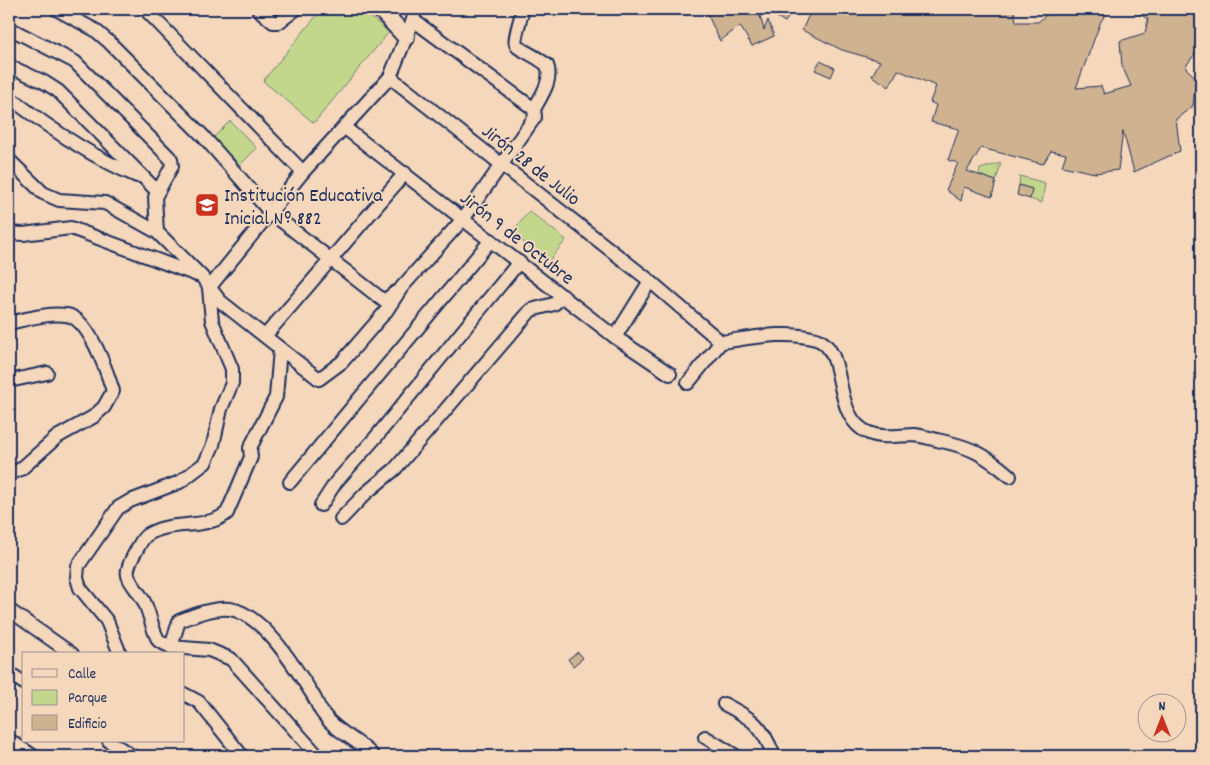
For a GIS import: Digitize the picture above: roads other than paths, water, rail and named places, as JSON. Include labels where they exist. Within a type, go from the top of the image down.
[{"type":"street","points":[[56,9],[95,30],[109,42],[203,136],[270,212],[384,301],[402,287]]},
{"type":"street","points":[[145,9],[303,172]]},
{"type":"street","points":[[258,9],[273,22],[278,22],[296,9]]},
{"type":"street","points":[[380,9],[406,37]]},
{"type":"street","points":[[9,160],[43,193],[59,200],[105,203],[157,232],[202,277],[208,288],[220,301],[319,379],[342,362],[387,310],[402,287],[464,218],[532,124],[535,117],[534,109],[549,79],[550,71],[547,65],[521,51],[516,46],[515,40],[523,9]]},
{"type":"street","points":[[119,652],[107,622],[80,588],[77,578],[78,566],[118,508],[130,501],[180,482],[205,463],[213,445],[221,410],[232,383],[232,369],[212,321],[208,288],[303,172],[390,77],[414,14],[534,109]]},
{"type":"street","points":[[9,28],[76,62],[171,159],[172,166],[156,191],[157,232]]},
{"type":"street","points":[[9,66],[58,91],[156,191]]},
{"type":"street","name":"Jirón 28 de Julio","points":[[390,77],[650,281],[721,342]]},
{"type":"street","points":[[9,97],[77,145],[112,166],[142,178]]},
{"type":"street","name":"Jirón 9 de Octubre","points":[[345,128],[464,218],[615,337],[670,374]]},
{"type":"street","points":[[265,336],[404,173]]},
{"type":"street","points":[[9,233],[23,234],[71,228],[202,277]]},
{"type":"street","points":[[290,482],[491,240]]},
{"type":"street","points":[[321,505],[336,482],[376,437],[520,262]]},
{"type":"street","points":[[615,337],[650,281]]},
{"type":"street","points":[[341,519],[366,492],[396,469],[531,310],[554,304],[563,296]]},
{"type":"street","points":[[9,323],[41,317],[67,315],[74,317],[81,322],[97,350],[113,391],[104,407],[94,417],[57,437],[20,469],[9,474]]},
{"type":"street","points":[[688,383],[721,342],[760,335],[817,339],[828,346],[833,357],[847,409],[856,426],[870,434],[891,437],[916,435],[969,447],[990,459],[1010,476]]},
{"type":"street","points":[[280,349],[276,398],[250,448],[251,457],[227,513],[221,519],[210,522],[173,525],[146,535],[127,571],[128,580],[143,598],[150,612],[156,638],[171,647],[209,650],[231,659],[318,756]]},
{"type":"street","points":[[9,381],[47,373]]},
{"type":"street","points":[[171,647],[179,621],[219,609],[231,609],[243,613],[260,624],[272,637],[312,693],[324,715],[373,756]]},
{"type":"street","points":[[9,610],[69,652]]},
{"type":"street","points":[[9,673],[22,682]]},
{"type":"street","points":[[185,695],[199,702],[242,756]]},
{"type":"street","points":[[724,704],[745,715],[762,729],[774,756]]},
{"type":"street","points":[[706,737],[736,756]]},
{"type":"street","points":[[9,740],[33,756]]},
{"type":"street","points":[[111,742],[132,756]]},
{"type":"place","name":"Institución Educativa Inicial Nº 882","points":[[207,205]]}]
